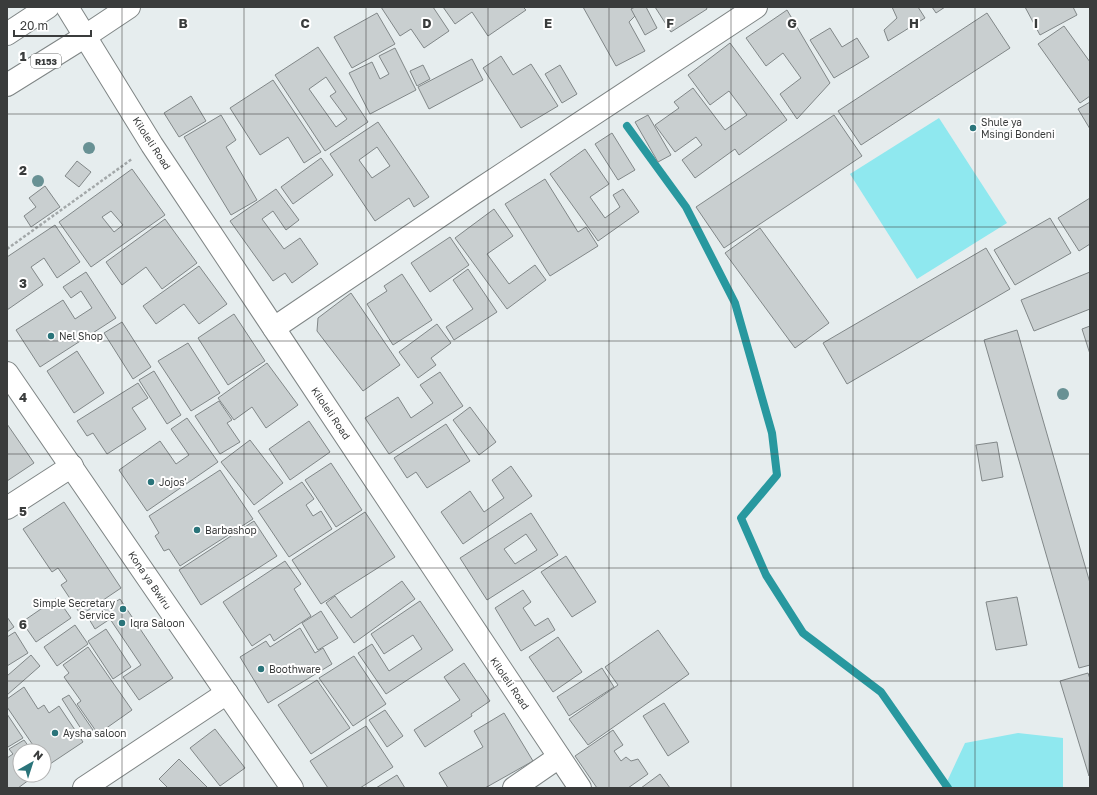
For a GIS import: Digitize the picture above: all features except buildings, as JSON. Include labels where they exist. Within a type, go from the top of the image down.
[{"type":"street","points":[[7,34],[48,7]]},
{"type":"street","name":"Kiloleli Road","points":[[67,7],[84,37],[152,145],[580,788]]},
{"type":"street","name":"R153","points":[[7,85],[129,7]]},
{"type":"street","points":[[274,328],[474,193],[756,7]]},
{"type":"street","name":"Kona ya Bwiru","points":[[7,373],[292,788]]},
{"type":"street","points":[[7,508],[72,466]]},
{"type":"street","points":[[84,788],[227,693]]},
{"type":"street","points":[[514,788],[559,757]]},
{"type":"path","points":[[7,249],[152,145]]},
{"type":"shaded area","points":[[939,118],[1007,223],[917,279],[850,174]]},
{"type":"shaded area","points":[[1018,733],[1063,738],[1063,788],[944,788],[965,743]]},
{"type":"waterway","points":[[627,126],[686,207],[735,303],[772,433],[777,475],[741,518],[766,575],[803,633],[881,692],[948,788]]},
{"type":"place","name":"Shule ya Msingi Bondeni","points":[[973,128]]},
{"type":"place","name":"Nel Shop","points":[[51,336]]},
{"type":"place","name":"Jojos'","points":[[151,482]]},
{"type":"place","name":"Barbashop","points":[[197,530]]},
{"type":"place","name":"Simple Secretary Service","points":[[123,609]]},
{"type":"place","name":"Iqra Saloon","points":[[122,623]]},
{"type":"place","name":"Boothware","points":[[261,669]]},
{"type":"place","name":"Aysha saloon","points":[[55,733]]}]
